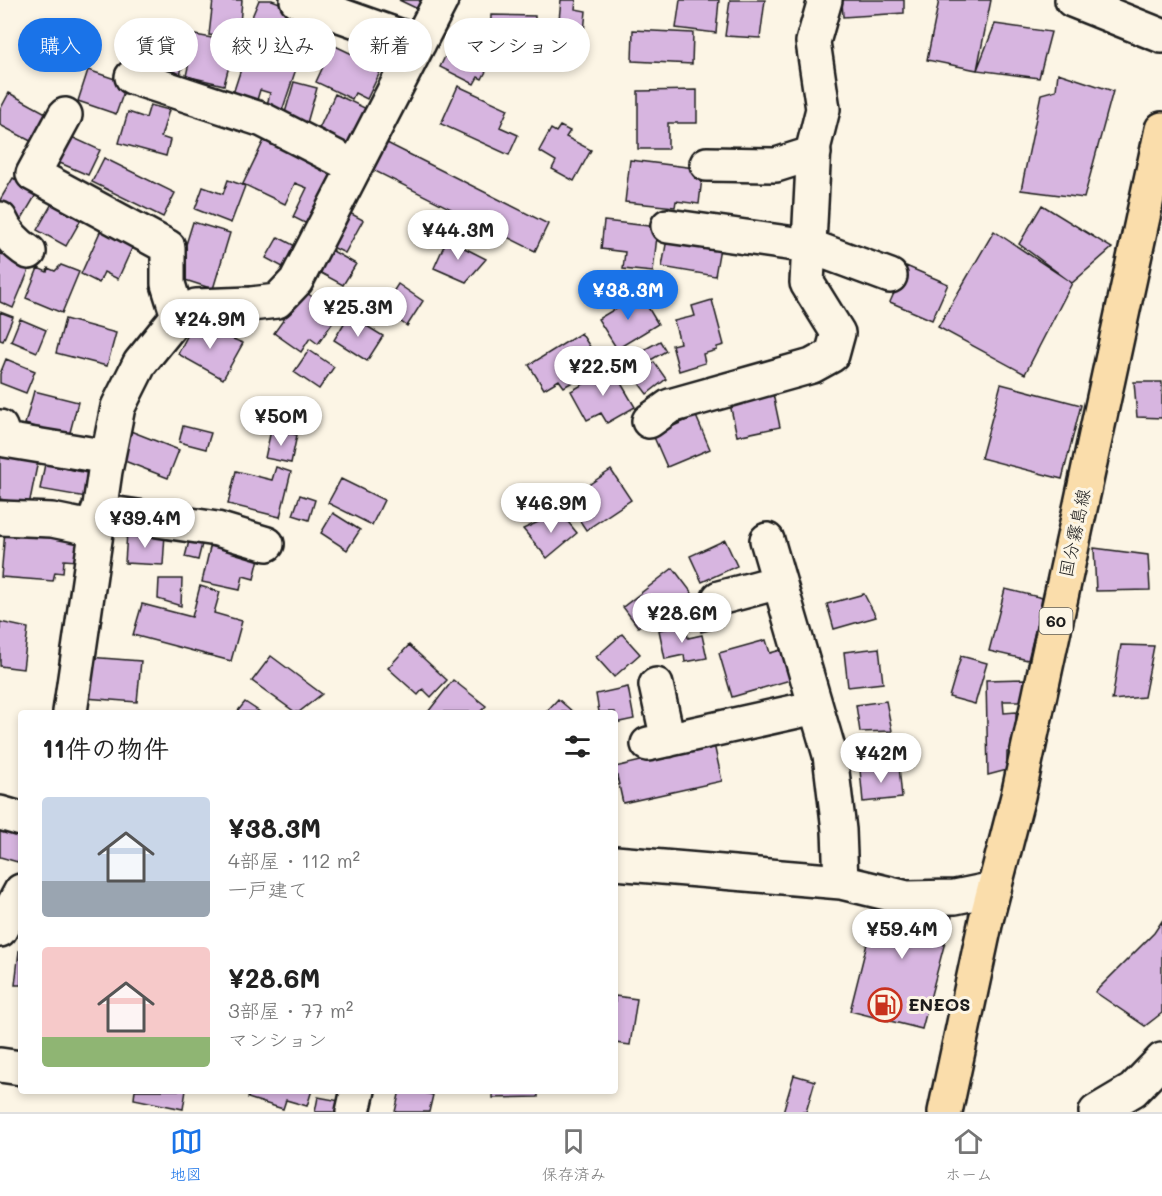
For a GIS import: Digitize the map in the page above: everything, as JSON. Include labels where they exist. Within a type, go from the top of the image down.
[{"type":"main road","name":"国分霧島線","points":[[952,1110],[994,889],[1018,795],[1162,129]]},
{"type":"street","points":[[297,0],[348,18]]},
{"type":"street","points":[[432,18],[441,0]]},
{"type":"street","points":[[649,421],[670,406],[812,366],[832,355],[838,333],[807,283],[814,153],[823,109],[813,42],[825,0]]},
{"type":"street","points":[[1072,0],[1162,36]]},
{"type":"street","points":[[69,710],[97,520],[118,407],[140,363],[178,316],[196,306],[277,301],[296,281],[404,72]]},
{"type":"street","points":[[132,77],[263,120],[355,167]]},
{"type":"street","points":[[65,114],[33,174],[168,247],[168,284],[178,316]]},
{"type":"street","points":[[707,164],[776,165],[814,153]]},
{"type":"street","points":[[0,219],[17,245],[29,252]]},
{"type":"street","points":[[668,226],[808,246],[890,276]]},
{"type":"street","points":[[0,428],[5,440],[108,457]]},
{"type":"street","points":[[0,518],[97,520],[217,529],[267,544]]},
{"type":"street","points":[[767,540],[830,756],[839,830],[841,882]]},
{"type":"street","points":[[719,598],[779,582]]},
{"type":"street","points":[[656,685],[658,742],[816,707]]},
{"type":"street","points":[[0,813],[18,818]]},
{"type":"street","points":[[618,863],[841,882],[907,898],[955,897],[994,889]]},
{"type":"street","points":[[0,930],[18,897]]},
{"type":"street","points":[[0,942],[18,945]]},
{"type":"street","points":[[1096,1112],[1133,1090],[1162,1060]]},
{"type":"street","points":[[0,1065],[18,1068]]},
{"type":"street","points":[[353,1112],[357,1094]]},
{"type":"building","points":[[213,0],[242,0],[240,18],[211,18]]},
{"type":"building","points":[[259,0],[272,0],[313,16],[312,18],[252,18]]},
{"type":"building","points":[[399,0],[428,0],[422,11]]},
{"type":"building","points":[[561,0],[576,0],[575,9],[586,11],[585,18],[559,18]]},
{"type":"building","points":[[680,0],[719,0],[716,33],[676,28]]},
{"type":"building","points":[[730,0],[765,0],[760,38],[725,36]]},
{"type":"building","points":[[842,0],[904,0],[904,13],[843,17]]},
{"type":"building","points":[[939,0],[991,0],[977,70],[927,60]]},
{"type":"building","points":[[491,15],[535,16],[535,18],[491,18]]},
{"type":"building","points":[[995,24],[1051,32],[1039,78],[977,70]]},
{"type":"building","points":[[633,30],[693,33],[692,64],[632,61]]},
{"type":"building","points":[[198,36],[210,38],[210,72],[227,72],[224,85],[186,76],[187,72],[198,72]]},
{"type":"building","points":[[336,46],[348,52],[348,72],[380,72],[367,99],[355,93],[352,99],[316,82],[321,72],[336,72]]},
{"type":"building","points":[[87,72],[127,83],[116,114],[78,101]]},
{"type":"building","points":[[164,72],[181,72],[180,76]]},
{"type":"building","points":[[240,72],[295,72],[281,114],[266,109],[270,93],[260,90],[254,110],[230,103]]},
{"type":"building","points":[[450,72],[486,72],[482,79],[478,77],[474,84]]},
{"type":"building","points":[[1058,73],[1113,91],[1084,198],[1021,190],[1041,94],[1056,90]]},
{"type":"building","points":[[294,82],[317,88],[305,130],[282,123]]},
{"type":"building","points":[[458,86],[508,109],[500,127],[518,135],[509,155],[441,124]]},
{"type":"building","points":[[697,90],[697,123],[668,123],[668,149],[638,149],[638,91]]},
{"type":"building","points":[[9,93],[55,118],[40,146],[0,125],[0,110]]},
{"type":"building","points":[[335,94],[369,110],[349,152],[313,142]]},
{"type":"building","points":[[150,105],[169,110],[161,137],[170,140],[166,156],[119,143],[128,112],[146,118]]},
{"type":"building","points":[[560,126],[570,131],[566,137],[591,150],[574,181],[552,169],[556,161],[539,151],[551,129],[556,132]]},
{"type":"building","points":[[65,134],[100,150],[88,175],[53,160]]},
{"type":"building","points":[[267,134],[341,168],[313,227],[293,217],[307,188],[295,183],[285,204],[243,184]]},
{"type":"building","points":[[383,141],[548,224],[535,251],[369,168]]},
{"type":"building","points":[[104,158],[175,193],[163,217],[92,182]]},
{"type":"building","points":[[630,160],[703,169],[699,204],[676,201],[675,207],[625,202]]},
{"type":"building","points":[[13,178],[37,193],[21,220],[0,208],[0,200]]},
{"type":"building","points":[[228,180],[245,186],[231,223],[195,209],[203,187],[223,194]]},
{"type":"building","points":[[54,200],[83,216],[66,246],[37,230]]},
{"type":"building","points":[[1042,205],[1112,248],[1072,283],[1019,244]]},
{"type":"building","points":[[346,211],[363,220],[345,253],[328,245]]},
{"type":"building","points":[[604,221],[658,227],[653,272],[623,269],[625,252],[601,249]]},
{"type":"building","points":[[193,222],[230,233],[213,289],[176,277]]},
{"type":"building","points":[[104,223],[137,237],[118,279],[104,272],[99,283],[81,274]]},
{"type":"building","points":[[994,231],[1072,283],[1025,374],[938,327]]},
{"type":"building","points":[[668,233],[721,242],[715,276],[662,267]]},
{"type":"building","points":[[278,237],[301,249],[290,271],[266,258]]},
{"type":"building","points":[[447,239],[486,259],[466,282],[434,268]]},
{"type":"building","points":[[331,250],[356,264],[343,285],[319,272]]},
{"type":"building","points":[[0,253],[31,265],[13,308],[0,302]]},
{"type":"building","points":[[61,265],[79,272],[62,313],[26,298],[38,268],[47,272],[48,268],[55,271]]},
{"type":"building","points":[[906,266],[948,284],[932,320],[890,302]]},
{"type":"building","points":[[398,284],[423,301],[407,326],[382,309]]},
{"type":"building","points":[[304,291],[338,315],[318,344],[310,338],[301,352],[274,333]]},
{"type":"building","points":[[640,294],[658,324],[617,349],[598,319]]},
{"type":"building","points":[[712,300],[724,345],[717,347],[717,350],[703,354],[705,363],[679,371],[672,345],[680,343],[674,321],[695,316],[692,306]]},
{"type":"building","points":[[0,312],[13,317],[3,341],[0,340]]},
{"type":"building","points":[[349,315],[383,336],[367,361],[334,340]]},
{"type":"building","points":[[20,319],[46,330],[37,352],[11,341]]},
{"type":"building","points":[[65,319],[116,333],[107,366],[56,353]]},
{"type":"building","points":[[194,323],[243,343],[223,379],[178,354]]},
{"type":"building","points":[[581,333],[598,359],[585,367],[588,373],[564,387],[559,380],[544,389],[529,365]]},
{"type":"building","points":[[660,341],[666,351],[634,370],[627,359]]},
{"type":"building","points":[[309,350],[334,367],[319,389],[294,372]]},
{"type":"building","points":[[6,359],[35,371],[26,393],[0,383],[0,374]]},
{"type":"building","points":[[654,362],[666,379],[647,394],[634,377]]},
{"type":"building","points":[[612,368],[635,407],[607,423],[601,413],[587,420],[571,391]]},
{"type":"building","points":[[1134,382],[1162,382],[1162,418],[1137,417]]},
{"type":"building","points":[[1001,384],[1081,405],[1062,479],[981,458]]},
{"type":"building","points":[[34,391],[78,402],[69,436],[25,424]]},
{"type":"building","points":[[773,394],[780,427],[737,436],[730,404]]},
{"type":"building","points":[[696,416],[710,449],[667,467],[653,435]]},
{"type":"building","points":[[183,426],[211,433],[206,449],[179,442]]},
{"type":"building","points":[[128,430],[179,450],[168,478],[117,458]]},
{"type":"building","points":[[271,430],[297,435],[291,463],[265,458]]},
{"type":"building","points":[[0,453],[38,461],[29,505],[0,499]]},
{"type":"building","points":[[45,464],[92,474],[86,497],[40,489]]},
{"type":"building","points":[[276,467],[291,472],[280,517],[228,504],[236,471],[272,480]]},
{"type":"building","points":[[611,470],[631,500],[586,530],[566,500]]},
{"type":"building","points":[[341,479],[384,500],[372,525],[328,503]]},
{"type":"building","points":[[300,495],[315,500],[309,520],[293,515]]},
{"type":"building","points":[[560,512],[577,533],[547,558],[523,529]]},
{"type":"building","points":[[333,513],[360,530],[347,550],[321,533]]},
{"type":"building","points":[[5,531],[79,538],[77,561],[64,560],[63,573],[55,572],[53,581],[1,577]]},
{"type":"building","points":[[127,532],[165,534],[163,565],[125,563]]},
{"type":"building","points":[[725,540],[737,566],[702,582],[690,556]]},
{"type":"building","points":[[189,541],[202,544],[198,560],[185,557]]},
{"type":"building","points":[[211,543],[260,554],[254,579],[243,576],[240,590],[202,582]]},
{"type":"building","points":[[1094,548],[1148,555],[1150,590],[1096,591]]},
{"type":"building","points":[[673,568],[692,593],[655,622],[651,617],[638,627],[623,607]]},
{"type":"building","points":[[159,579],[182,579],[181,606],[158,599]]},
{"type":"building","points":[[200,586],[220,592],[214,613],[242,621],[231,661],[133,635],[142,604],[192,617]]},
{"type":"building","points":[[1005,589],[1043,598],[1028,660],[989,651]]},
{"type":"building","points":[[864,594],[876,617],[834,629],[827,604]]},
{"type":"building","points":[[709,614],[713,629],[701,632],[697,617]]},
{"type":"building","points":[[0,622],[28,628],[23,669],[0,666]]},
{"type":"building","points":[[686,625],[688,638],[702,635],[707,658],[685,662],[684,655],[665,659],[659,630]]},
{"type":"building","points":[[622,634],[640,654],[614,677],[596,657]]},
{"type":"building","points":[[766,640],[770,653],[788,648],[797,678],[732,697],[719,653]]},
{"type":"building","points":[[409,645],[447,680],[431,697],[423,689],[418,695],[388,668]]},
{"type":"building","points":[[1121,645],[1154,646],[1144,697],[1112,700]]},
{"type":"building","points":[[879,648],[883,683],[848,687],[844,652]]},
{"type":"building","points":[[271,656],[322,694],[302,710],[292,710],[252,681]]},
{"type":"building","points":[[961,656],[987,663],[975,704],[949,697]]},
{"type":"building","points":[[88,657],[141,661],[137,702],[85,698]]},
{"type":"building","points":[[1024,679],[1024,701],[1003,701],[1004,713],[1016,712],[1017,749],[1007,752],[1007,770],[988,775],[986,680]]},
{"type":"building","points":[[453,680],[486,706],[482,710],[430,710]]},
{"type":"building","points":[[628,687],[634,719],[618,722],[618,710],[599,710],[596,694]]},
{"type":"building","points":[[558,699],[571,710],[548,710]]},
{"type":"building","points":[[886,701],[892,731],[860,732],[856,705]]},
{"type":"building","points":[[245,702],[257,710],[239,710]]},
{"type":"building","points":[[714,744],[722,781],[623,803],[618,780],[618,766]]},
{"type":"building","points":[[899,766],[902,798],[863,802],[860,770]]},
{"type":"building","points":[[0,821],[18,825],[18,862],[0,857]]},
{"type":"building","points":[[879,896],[955,904],[922,1029],[850,1011]]},
{"type":"building","points":[[1162,921],[1162,1013],[1145,1026],[1095,992],[1154,933]]},
{"type":"building","points":[[18,960],[18,985],[15,985]]},
{"type":"building","points":[[618,996],[637,999],[630,1045],[618,1043]]},
{"type":"building","points":[[794,1075],[815,1081],[806,1112],[783,1112]]},
{"type":"building","points":[[135,1094],[185,1094],[183,1109],[134,1099]]},
{"type":"building","points":[[249,1094],[311,1094],[307,1106],[286,1100],[283,1109],[248,1098]]},
{"type":"building","points":[[399,1094],[433,1095],[429,1112],[395,1112]]},
{"type":"building","points":[[493,1094],[538,1094],[538,1097],[493,1098]]},
{"type":"building","points":[[318,1097],[340,1101],[338,1112],[315,1112]]},
{"type":"place","name":"ENEOS","points":[[885,1005]]}]
